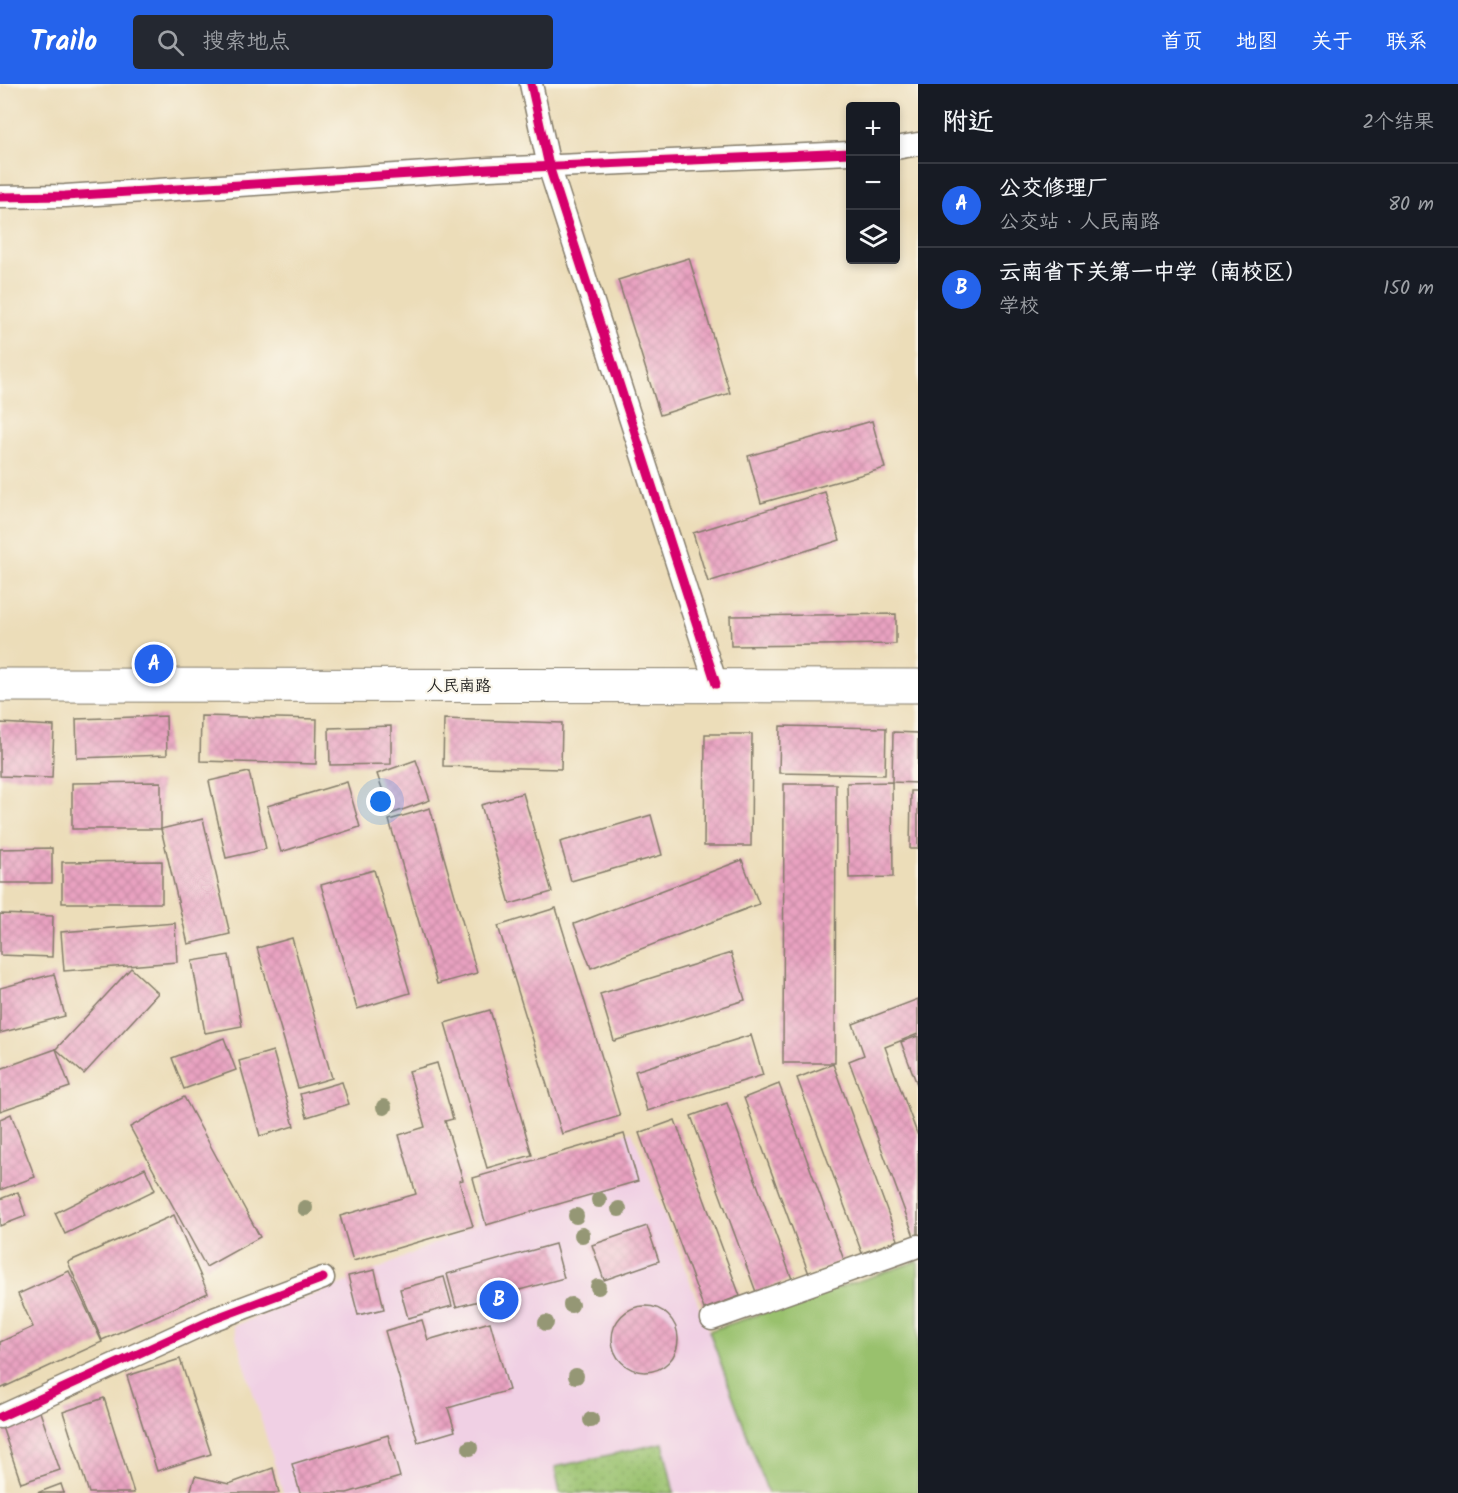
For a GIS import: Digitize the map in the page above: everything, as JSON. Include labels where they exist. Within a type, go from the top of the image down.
[{"type":"main road","name":"人民南路","points":[[0,685],[918,686]]},
{"type":"street","points":[[531,84],[549,166],[716,684]]},
{"type":"street","points":[[900,147],[918,144]]},
{"type":"street","points":[[0,197],[65,196],[549,166],[846,153]]},
{"type":"street","points":[[711,1319],[918,1246]]},
{"type":"street","points":[[0,1417],[214,1319],[323,1278]]},
{"type":"shaded area","points":[[632,1131],[709,1331],[918,1261],[918,1493],[283,1493],[233,1326],[367,1274],[477,1224],[474,1181]]},
{"type":"green space","points":[[918,1261],[918,1493],[768,1493],[709,1331]]},
{"type":"green space","points":[[663,1443],[674,1493],[560,1493],[555,1467]]},
{"type":"building","points":[[689,258],[730,393],[660,415],[618,280]]},
{"type":"building","points":[[872,421],[885,468],[761,503],[748,456]]},
{"type":"building","points":[[825,492],[840,540],[708,582],[693,533]]},
{"type":"building","points":[[896,614],[896,644],[731,646],[730,616]]},
{"type":"building","points":[[166,716],[167,755],[77,758],[76,719]]},
{"type":"building","points":[[201,716],[317,719],[316,764],[200,761]]},
{"type":"building","points":[[444,719],[562,723],[561,769],[443,766]]},
{"type":"building","points":[[0,723],[54,726],[52,778],[0,776]]},
{"type":"building","points":[[391,726],[391,764],[330,765],[329,728]]},
{"type":"building","points":[[780,726],[886,728],[885,775],[779,773]]},
{"type":"building","points":[[893,732],[918,733],[918,783],[892,782]]},
{"type":"building","points":[[705,734],[752,734],[751,846],[704,846]]},
{"type":"building","points":[[416,760],[430,800],[391,814],[377,774]]},
{"type":"building","points":[[249,772],[266,849],[226,858],[209,781]]},
{"type":"building","points":[[161,782],[161,829],[72,829],[72,783]]},
{"type":"building","points":[[347,782],[360,827],[281,852],[267,806]]},
{"type":"building","points":[[892,782],[893,877],[849,878],[847,783]]},
{"type":"building","points":[[784,784],[836,784],[835,1063],[783,1063]]},
{"type":"building","points":[[911,791],[918,791],[918,849],[910,849]]},
{"type":"building","points":[[523,793],[552,892],[510,904],[481,805]]},
{"type":"building","points":[[430,808],[477,973],[437,984],[389,820]]},
{"type":"building","points":[[651,815],[662,855],[571,881],[560,842]]},
{"type":"building","points":[[203,819],[230,934],[188,944],[161,829]]},
{"type":"building","points":[[52,848],[52,883],[0,883],[0,849]]},
{"type":"building","points":[[742,860],[759,904],[591,968],[574,924]]},
{"type":"building","points":[[162,861],[162,903],[62,903],[62,862]]},
{"type":"building","points":[[374,870],[410,993],[357,1009],[321,885]]},
{"type":"building","points":[[556,908],[620,1116],[562,1134],[498,926]]},
{"type":"building","points":[[0,914],[53,916],[52,957],[0,955]]},
{"type":"building","points":[[175,923],[177,962],[64,971],[61,932]]},
{"type":"building","points":[[292,938],[332,1078],[298,1088],[257,948]]},
{"type":"building","points":[[731,953],[745,1000],[614,1041],[600,994]]},
{"type":"building","points":[[229,955],[242,1026],[205,1033],[192,961]]},
{"type":"building","points":[[131,968],[158,993],[84,1074],[56,1049]]},
{"type":"building","points":[[54,974],[65,1016],[0,1033],[0,988]]},
{"type":"building","points":[[918,999],[918,1034],[885,1047],[918,1136],[918,1235],[914,1236],[849,1061],[864,1055],[853,1024]]},
{"type":"building","points":[[490,1010],[532,1155],[487,1168],[445,1023]]},
{"type":"building","points":[[751,1035],[763,1075],[647,1111],[635,1071]]},
{"type":"building","points":[[918,1036],[918,1087],[901,1042]]},
{"type":"building","points":[[224,1038],[236,1070],[184,1089],[172,1058]]},
{"type":"building","points":[[56,1049],[70,1087],[0,1111],[0,1069]]},
{"type":"building","points":[[273,1051],[294,1126],[260,1136],[239,1061]]},
{"type":"building","points":[[437,1063],[453,1119],[445,1121],[463,1180],[459,1181],[473,1226],[353,1261],[340,1216],[416,1194],[399,1135],[425,1127],[409,1071]]},
{"type":"building","points":[[833,1064],[898,1240],[862,1253],[797,1078]]},
{"type":"building","points":[[342,1082],[349,1104],[307,1117],[300,1094]]},
{"type":"building","points":[[779,1084],[844,1260],[809,1274],[744,1098]]},
{"type":"building","points":[[184,1097],[260,1237],[206,1267],[130,1127]]},
{"type":"building","points":[[727,1103],[792,1279],[756,1292],[691,1116]]},
{"type":"building","points":[[11,1114],[35,1177],[0,1190],[0,1119]]},
{"type":"building","points":[[675,1120],[740,1296],[704,1309],[639,1133]]},
{"type":"building","points":[[624,1134],[638,1181],[486,1225],[473,1178]]},
{"type":"building","points":[[145,1168],[155,1190],[65,1234],[55,1213]]},
{"type":"building","points":[[18,1192],[26,1216],[0,1226],[0,1199]]},
{"type":"building","points":[[174,1215],[208,1293],[102,1340],[68,1262]]},
{"type":"building","points":[[647,1226],[659,1261],[604,1280],[592,1245]]},
{"type":"building","points":[[555,1244],[564,1278],[456,1307],[447,1274]]},
{"type":"building","points":[[375,1270],[384,1309],[358,1315],[348,1276]]},
{"type":"building","points":[[69,1271],[102,1342],[0,1389],[0,1342],[33,1327],[18,1294]]},
{"type":"building","points":[[444,1277],[452,1306],[408,1318],[400,1289]]},
{"type":"building","points":[[645,1306],[657,1309],[668,1316],[675,1327],[678,1339],[675,1351],[668,1362],[657,1369],[645,1372],[633,1369],[622,1362],[615,1351],[612,1339],[615,1327],[622,1316],[633,1309]]},
{"type":"building","points":[[422,1320],[428,1340],[490,1322],[509,1390],[448,1408],[455,1431],[418,1442],[385,1331]]},
{"type":"building","points":[[180,1359],[211,1454],[157,1471],[127,1376]]},
{"type":"building","points":[[104,1398],[134,1493],[89,1493],[63,1412]]},
{"type":"building","points":[[38,1406],[60,1470],[21,1483],[0,1421]]},
{"type":"building","points":[[388,1435],[400,1477],[347,1493],[300,1493],[292,1464]]},
{"type":"building","points":[[273,1468],[279,1493],[190,1493],[195,1476],[229,1484]]},
{"type":"building","points":[[61,1484],[64,1493],[37,1493]]},
{"type":"cycle path","points":[[531,84],[549,166],[716,684]]},
{"type":"cycle path","points":[[0,197],[65,196],[489,169],[846,153]]},
{"type":"cycle path","points":[[0,1417],[214,1319],[323,1278]]},
{"type":"place","name":"公交修理厂","points":[[154,664]]},
{"type":"place","name":"云南省下关第一中学（南校区）","points":[[499,1300]]}]
